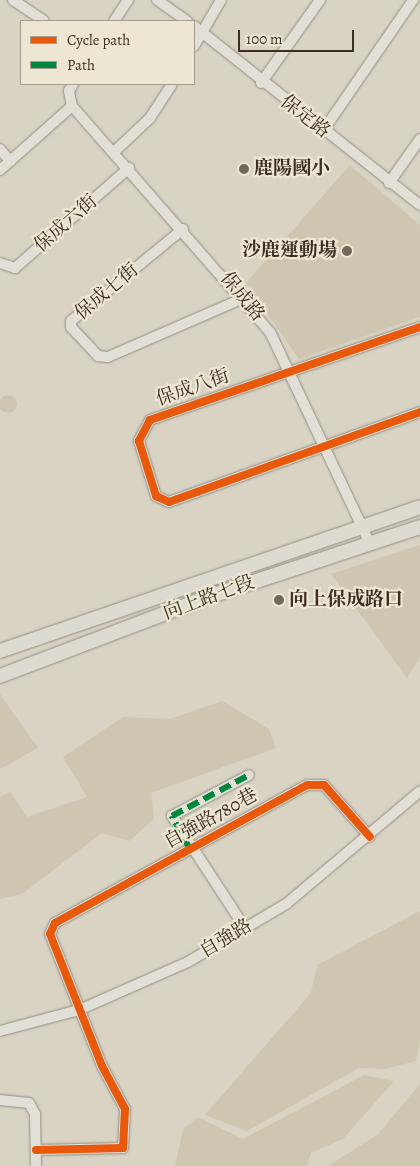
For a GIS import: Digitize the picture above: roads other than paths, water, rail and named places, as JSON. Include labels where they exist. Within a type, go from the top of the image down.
[{"type":"main road","name":"向上路七段","points":[[0,652],[230,568],[361,528],[420,507]]},
{"type":"main road","name":"向上路七段","points":[[0,676],[204,598],[420,527]]},
{"type":"street","points":[[14,0],[43,20]]},
{"type":"street","points":[[115,20],[128,0]]},
{"type":"street","points":[[157,0],[186,20]]},
{"type":"street","points":[[195,42],[198,29],[221,0]]},
{"type":"street","points":[[261,83],[320,0]]},
{"type":"street","points":[[323,131],[413,0]]},
{"type":"street","name":"保定路","points":[[198,29],[261,83],[420,205]]},
{"type":"street","points":[[0,170],[72,106],[69,91],[73,85]]},
{"type":"street","points":[[115,150],[150,118],[171,85]]},
{"type":"street","name":"保成路","points":[[72,106],[115,150],[244,298],[270,332],[326,446],[361,528],[370,544]]},
{"type":"street","points":[[389,183],[420,139]]},
{"type":"street","points":[[0,149],[10,161]]},
{"type":"street","name":"保成六街","points":[[0,263],[15,268],[130,168]]},
{"type":"street","name":"保成七街","points":[[184,229],[71,321],[71,327],[98,356],[108,357],[244,298]]},
{"type":"street","name":"保成八街","points":[[420,327],[290,371],[144,424],[139,441],[156,496],[169,502],[420,412]]},
{"type":"street","points":[[245,928],[190,849],[172,816],[249,775]]},
{"type":"street","name":"自強路780巷","points":[[79,1010],[50,934],[56,923],[190,849],[316,784],[324,784],[370,837]]},
{"type":"street","name":"自強路","points":[[0,1031],[79,1010],[154,979],[245,928],[286,904],[370,837],[420,791]]},
{"type":"street","points":[[36,1150],[123,1148],[125,1109],[118,1103],[79,1010]]},
{"type":"street","points":[[0,1100],[29,1103],[35,1114],[36,1166]]},
{"type":"place","name":"鹿陽國小","points":[[244,169]]},
{"type":"place","name":"沙鹿運動場","points":[[347,251]]},
{"type":"place","name":"向上保成路口","points":[[279,600]]}]
